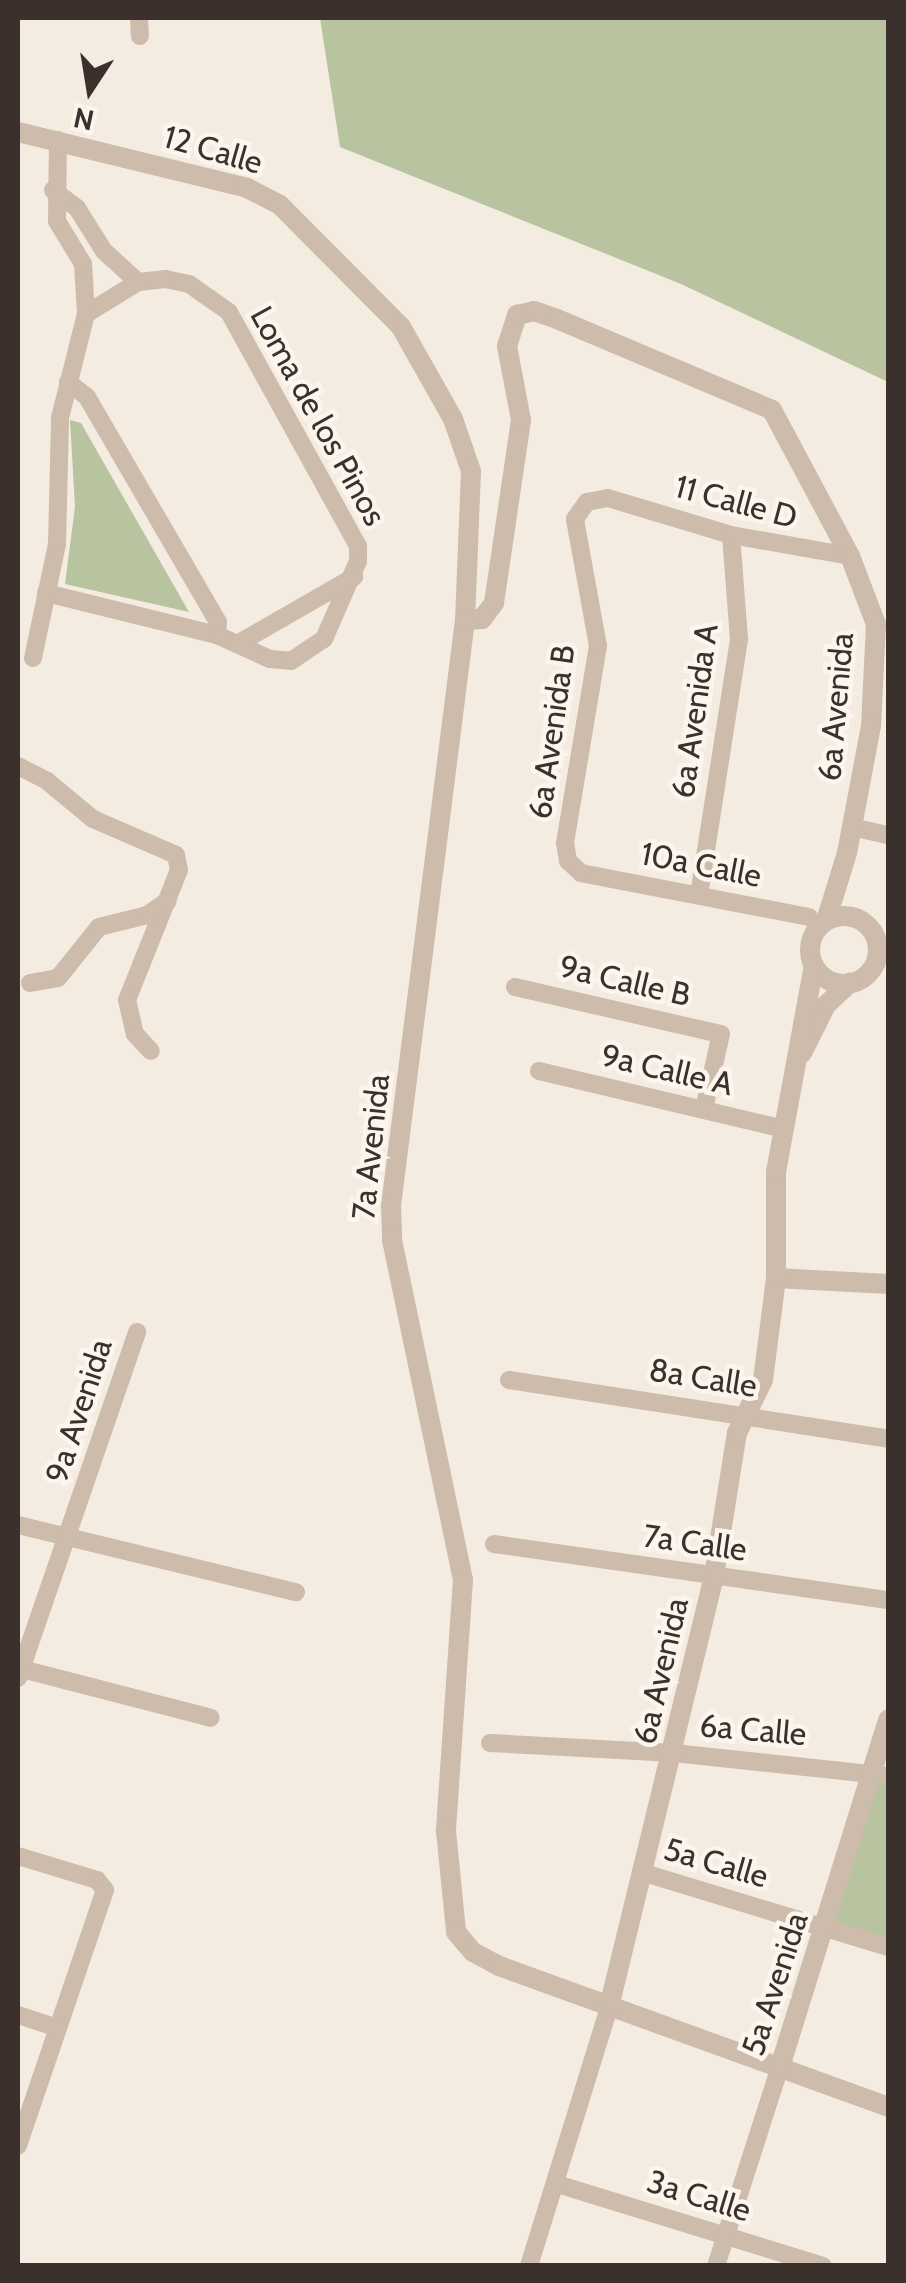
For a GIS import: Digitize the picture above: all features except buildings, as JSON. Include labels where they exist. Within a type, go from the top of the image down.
[{"type":"street","name":"12 Calle","points":[[18,132],[270,198],[322,240],[401,327]]},
{"type":"street","points":[[33,658],[56,544],[60,418],[86,314],[83,264],[57,221],[53,190],[58,140]]},
{"type":"street","points":[[53,190],[76,208],[104,251],[138,282],[86,314]]},
{"type":"street","points":[[83,264],[104,251]]},
{"type":"street","name":"Loma de los Pinos","points":[[46,593],[216,635],[281,661],[310,654],[324,639],[354,577],[358,546],[229,312],[189,284],[138,282]]},
{"type":"street","name":"6a Avenida","points":[[464,620],[482,619],[494,603],[521,420],[506,346],[508,327],[519,314],[557,318],[772,410],[882,624],[880,727],[847,853],[817,919]]},
{"type":"street","name":"7a Avenida","points":[[401,327],[452,419],[471,472],[464,620],[392,1206],[392,1240],[463,1580],[446,1832],[452,1917],[463,1943],[486,1960],[888,2107]]},
{"type":"street","points":[[68,382],[88,397],[218,622],[216,635]]},
{"type":"street","name":"11 Calle D","points":[[608,498],[731,535],[850,556]]},
{"type":"street","name":"6a Avenida B","points":[[581,872],[564,849],[598,646],[574,526],[587,502],[608,498]]},
{"type":"street","name":"6a Avenida A","points":[[698,895],[739,640],[731,535]]},
{"type":"street","points":[[237,644],[354,577]]},
{"type":"street","points":[[18,766],[93,819],[166,846],[179,870],[127,1000],[135,1034],[150,1051]]},
{"type":"street","points":[[852,827],[888,834]]},
{"type":"street","name":"6a Avenida","points":[[847,853],[857,918]]},
{"type":"street","name":"10a Calle","points":[[581,872],[817,919]]},
{"type":"street","points":[[30,984],[58,978],[99,927],[146,914],[168,900]]},
{"type":"street","points":[[858,980],[884,953],[873,931],[857,918],[817,919],[810,946],[814,965],[829,980],[858,980],[888,978]]},
{"type":"street","name":"6a Avenida","points":[[529,2266],[608,2007],[674,1753],[714,1576],[737,1433],[750,1416],[763,1380],[776,1278],[781,1128],[814,965]]},
{"type":"street","name":"6a Avenida","points":[[788,1081],[826,1005],[858,980]]},
{"type":"street","name":"9a Calle B","points":[[515,987],[720,1034],[704,1109]]},
{"type":"street","name":"9a Calle A","points":[[539,1071],[781,1128]]},
{"type":"street","points":[[776,1278],[888,1284]]},
{"type":"street","name":"9a Avenida","points":[[19,1671],[70,1537],[137,1332]]},
{"type":"street","name":"8a Calle","points":[[509,1380],[888,1439]]},
{"type":"street","points":[[18,1524],[296,1592]]},
{"type":"street","name":"7a Calle","points":[[494,1544],[888,1600]]},
{"type":"street","points":[[19,1671],[211,1718]]},
{"type":"street","name":"5a Avenida","points":[[716,2266],[825,1925],[880,1774],[888,1720]]},
{"type":"street","name":"6a Calle","points":[[490,1743],[674,1753],[880,1774]]},
{"type":"street","points":[[18,1856],[103,1883],[18,2146]]},
{"type":"street","name":"5a Calle","points":[[641,1872],[888,1947]]},
{"type":"street","points":[[18,2015],[58,2028]]},
{"type":"street","name":"3a Calle","points":[[557,2184],[823,2266]]},
{"type":"green space","points":[[320,18],[888,18],[888,382],[681,284],[340,147]]},
{"type":"green space","points":[[70,420],[81,423],[189,612],[65,584],[75,507]]},
{"type":"green space","points":[[873,1771],[888,1776],[888,1947],[825,1925]]}]
